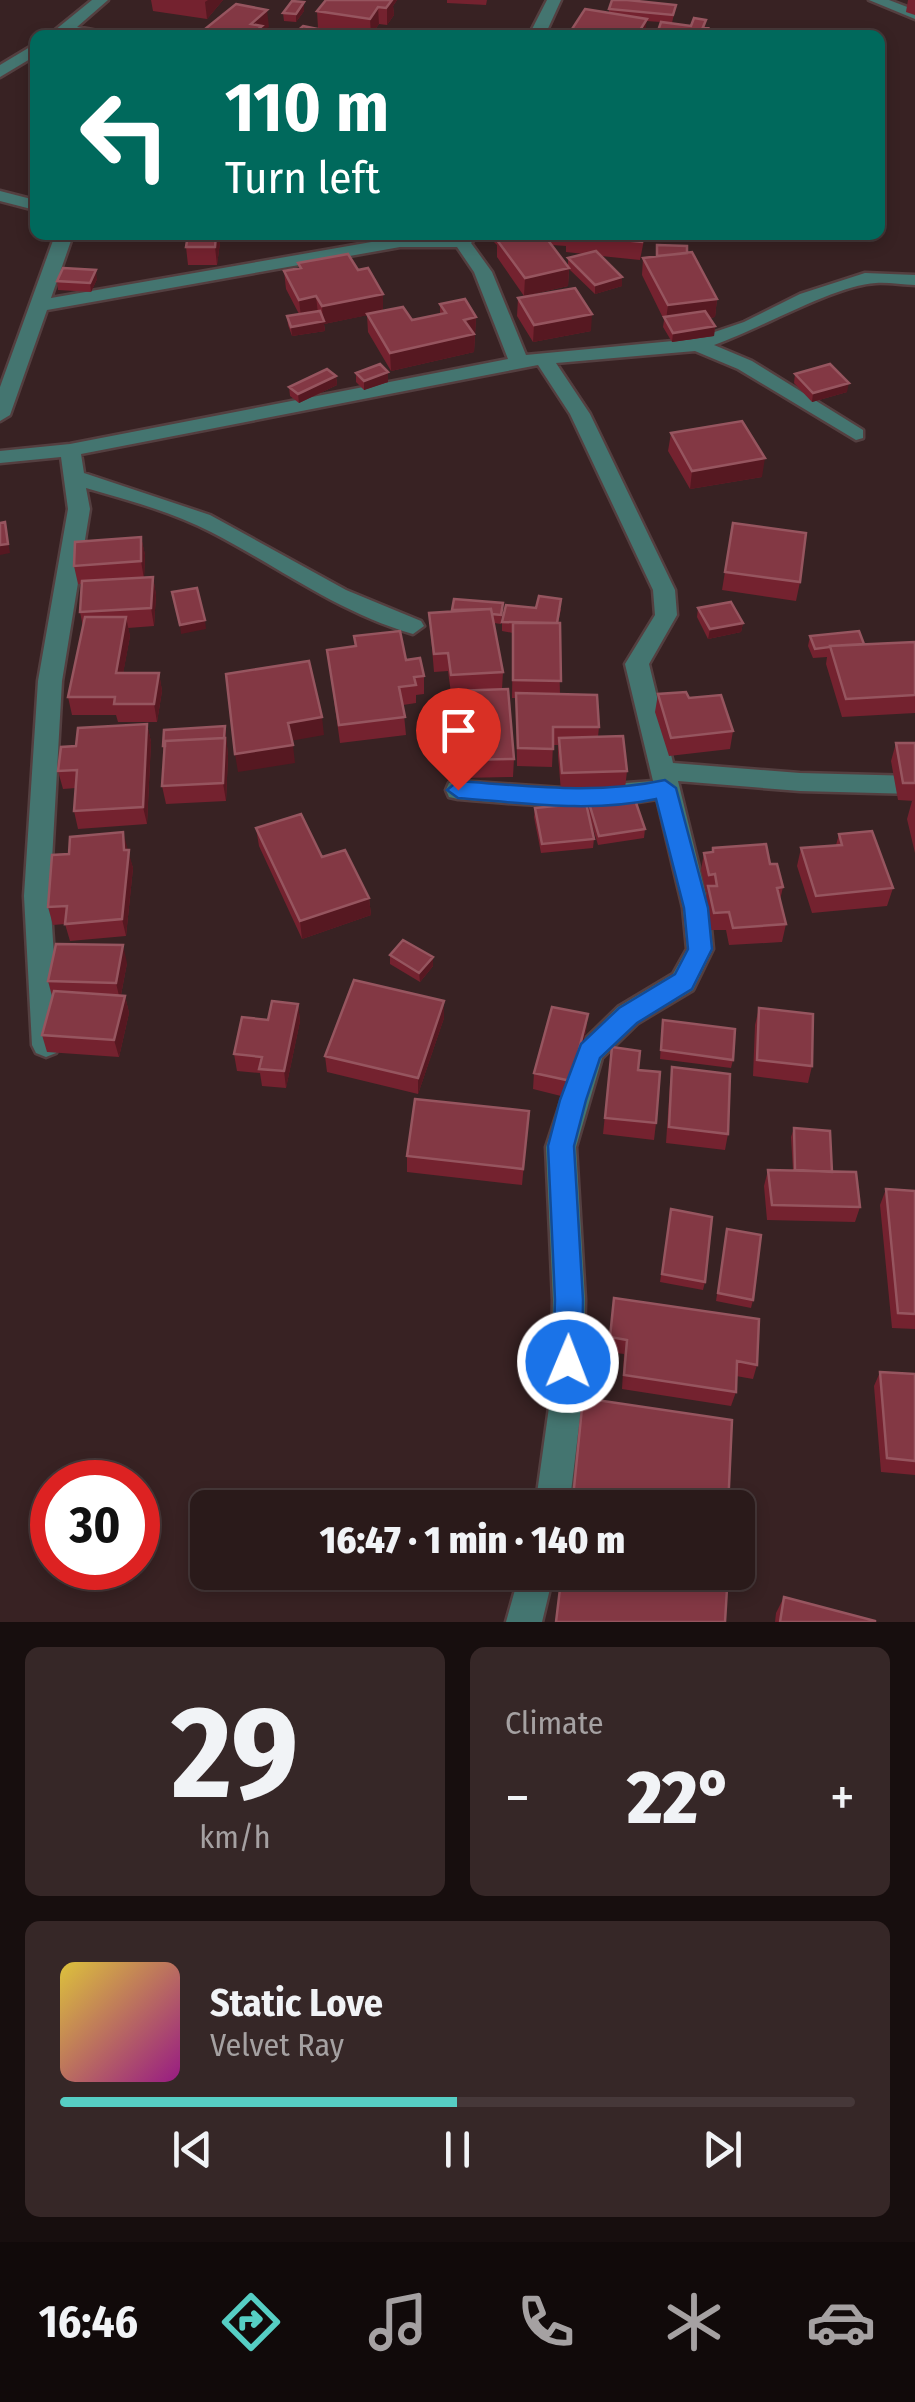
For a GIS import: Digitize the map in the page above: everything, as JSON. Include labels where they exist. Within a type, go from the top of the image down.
[{"type":"street","points":[[63,30],[101,0]]},
{"type":"street","points":[[540,30],[554,0]]},
{"type":"street","points":[[876,0],[915,15]]},
{"type":"street","points":[[0,72],[30,52]]},
{"type":"street","points":[[0,196],[30,204]]},
{"type":"street","points":[[0,415],[62,240]]},
{"type":"street","points":[[38,306],[400,242],[443,240]]},
{"type":"street","points":[[466,240],[532,361],[580,414],[664,590],[666,615],[637,664],[696,908],[700,949],[684,982],[628,1015],[590,1052],[573,1100],[561,1146],[569,1300],[567,1393],[554,1490]]},
{"type":"street","points":[[0,457],[70,450],[532,361],[697,345],[751,326],[806,298],[871,277],[915,280]]},
{"type":"street","points":[[697,345],[745,365],[856,434]]},
{"type":"street","points":[[46,1045],[37,896],[50,681],[78,509],[70,450]]},
{"type":"street","points":[[74,477],[218,527],[292,573],[390,620],[413,626]]},
{"type":"street","points":[[458,790],[584,799],[626,797],[662,780],[915,785]]},
{"type":"street","points":[[524,1622],[532,1590]]},
{"type":"building","points":[[326,0],[392,0],[386,8],[378,7],[370,19],[317,11]]},
{"type":"building","points":[[612,0],[676,5],[673,15],[609,9]]},
{"type":"building","points":[[292,1],[304,2],[296,14],[283,13]]},
{"type":"building","points":[[236,4],[267,10],[251,24],[262,26],[257,30],[204,30]]},
{"type":"building","points":[[585,9],[647,19],[640,30],[572,29]]},
{"type":"building","points":[[694,18],[706,20],[703,27],[708,28],[658,30],[661,22],[691,26]]},
{"type":"building","points":[[187,240],[216,240],[215,247],[186,247]]},
{"type":"building","points":[[497,240],[548,240],[569,268],[525,278]]},
{"type":"building","points":[[657,245],[687,246],[687,253],[657,256]]},
{"type":"building","points":[[596,251],[622,277],[595,285],[568,258]]},
{"type":"building","points":[[692,252],[717,299],[668,305],[643,258]]},
{"type":"building","points":[[348,254],[358,270],[368,268],[383,294],[322,306],[316,296],[299,300],[284,271],[301,268],[298,263]]},
{"type":"building","points":[[63,268],[96,270],[90,283],[57,281]]},
{"type":"building","points":[[575,288],[592,314],[534,325],[518,298]]},
{"type":"building","points":[[465,299],[476,317],[464,320],[474,334],[390,353],[367,314],[403,307],[412,320],[446,313],[440,304]]},
{"type":"building","points":[[320,311],[324,321],[291,327],[287,316]]},
{"type":"building","points":[[705,311],[715,326],[673,333],[664,317]]},
{"type":"building","points":[[380,364],[388,372],[364,381],[356,373]]},
{"type":"building","points":[[830,364],[849,383],[813,393],[795,374]]},
{"type":"building","points":[[327,369],[336,376],[298,394],[289,387]]},
{"type":"building","points":[[742,421],[765,458],[692,471],[671,433]]},
{"type":"building","points":[[5,522],[8,544],[0,545],[0,523]]},
{"type":"building","points":[[733,523],[806,533],[800,582],[725,572]]},
{"type":"building","points":[[141,537],[141,561],[74,566],[75,542]]},
{"type":"building","points":[[153,577],[151,608],[80,612],[82,581]]},
{"type":"building","points":[[197,588],[205,620],[180,625],[172,592]]},
{"type":"building","points":[[539,596],[561,599],[557,623],[502,622],[506,605],[536,608]]},
{"type":"building","points":[[454,599],[503,603],[501,615],[492,614],[491,609],[452,610]]},
{"type":"building","points":[[731,602],[743,623],[710,629],[698,608]]},
{"type":"building","points":[[491,609],[503,672],[451,675],[448,653],[434,654],[429,613]]},
{"type":"building","points":[[85,617],[126,617],[116,673],[159,673],[154,704],[114,704],[115,697],[68,697]]},
{"type":"building","points":[[513,623],[560,623],[561,681],[513,680]]},
{"type":"building","points":[[400,631],[406,660],[420,658],[424,676],[414,677],[416,685],[399,687],[405,717],[339,725],[327,650],[356,646],[354,636]]},
{"type":"building","points":[[859,631],[864,644],[815,649],[810,636]]},
{"type":"building","points":[[915,642],[915,695],[846,699],[830,646]]},
{"type":"building","points":[[309,661],[322,717],[288,723],[293,745],[235,754],[226,674]]},
{"type":"building","points":[[508,689],[514,759],[460,760],[459,726],[434,727],[433,701],[455,701],[454,691]]},
{"type":"building","points":[[686,692],[689,698],[721,695],[733,731],[671,738],[658,694]]},
{"type":"building","points":[[516,693],[597,695],[599,727],[553,727],[553,749],[518,748]]},
{"type":"building","points":[[147,724],[143,807],[74,811],[77,770],[58,771],[61,747],[76,746],[78,728]]},
{"type":"building","points":[[225,726],[224,738],[165,741],[163,746],[164,730]]},
{"type":"building","points":[[623,736],[627,771],[562,773],[559,738]]},
{"type":"building","points":[[225,738],[223,783],[162,786],[165,741]]},
{"type":"building","points":[[896,743],[915,743],[915,783],[903,783]]},
{"type":"building","points":[[634,797],[645,829],[599,836],[589,803]]},
{"type":"building","points":[[586,803],[594,839],[542,844],[535,808]]},
{"type":"building","points":[[301,814],[322,857],[345,850],[369,898],[300,921],[256,828]]},
{"type":"building","points":[[872,831],[893,888],[816,896],[801,848],[842,845],[839,834]]},
{"type":"building","points":[[123,832],[124,850],[129,850],[122,919],[65,924],[67,906],[48,907],[52,855],[69,854],[70,837]]},
{"type":"building","points":[[766,844],[770,864],[777,864],[783,887],[777,888],[786,924],[733,928],[729,912],[714,913],[708,886],[717,886],[715,874],[709,875],[704,853],[713,852],[713,848]]},
{"type":"building","points":[[403,940],[433,957],[419,973],[390,955]]},
{"type":"building","points":[[56,944],[123,945],[116,983],[48,981]]},
{"type":"building","points":[[354,980],[444,1001],[418,1078],[325,1056]]},
{"type":"building","points":[[54,991],[125,996],[114,1040],[42,1035]]},
{"type":"building","points":[[272,1001],[298,1004],[284,1071],[259,1069],[262,1057],[234,1054],[242,1017],[268,1020]]},
{"type":"building","points":[[552,1007],[588,1014],[571,1081],[534,1073]]},
{"type":"building","points":[[759,1008],[813,1014],[812,1066],[757,1060]]},
{"type":"building","points":[[663,1020],[735,1029],[733,1060],[661,1050]]},
{"type":"building","points":[[612,1047],[640,1051],[638,1070],[660,1072],[656,1123],[605,1118]]},
{"type":"building","points":[[672,1067],[730,1074],[728,1134],[669,1127]]},
{"type":"building","points":[[415,1099],[529,1111],[523,1169],[407,1156]]},
{"type":"building","points":[[794,1128],[830,1131],[832,1172],[795,1170]]},
{"type":"building","points":[[768,1170],[856,1172],[860,1207],[772,1205]]},
{"type":"building","points":[[886,1189],[915,1191],[915,1314],[898,1313]]},
{"type":"building","points":[[671,1209],[712,1217],[705,1282],[662,1274]]},
{"type":"building","points":[[727,1229],[761,1235],[753,1300],[718,1293]]},
{"type":"building","points":[[614,1298],[759,1319],[757,1365],[737,1361],[736,1392],[624,1375],[627,1340],[610,1337]]},
{"type":"building","points":[[880,1372],[915,1374],[915,1461],[887,1458]]},
{"type":"building","points":[[583,1398],[732,1420],[729,1490],[574,1490]]},
{"type":"building","points":[[560,1590],[727,1590],[725,1622],[556,1622]]},
{"type":"building","points":[[784,1597],[875,1621],[875,1622],[780,1622]]},
{"type":"route","points":[[458,790],[584,799],[626,797],[665,788],[696,908],[700,949],[684,982],[628,1015],[590,1052],[573,1100],[561,1146],[569,1300],[568,1362]]}]
